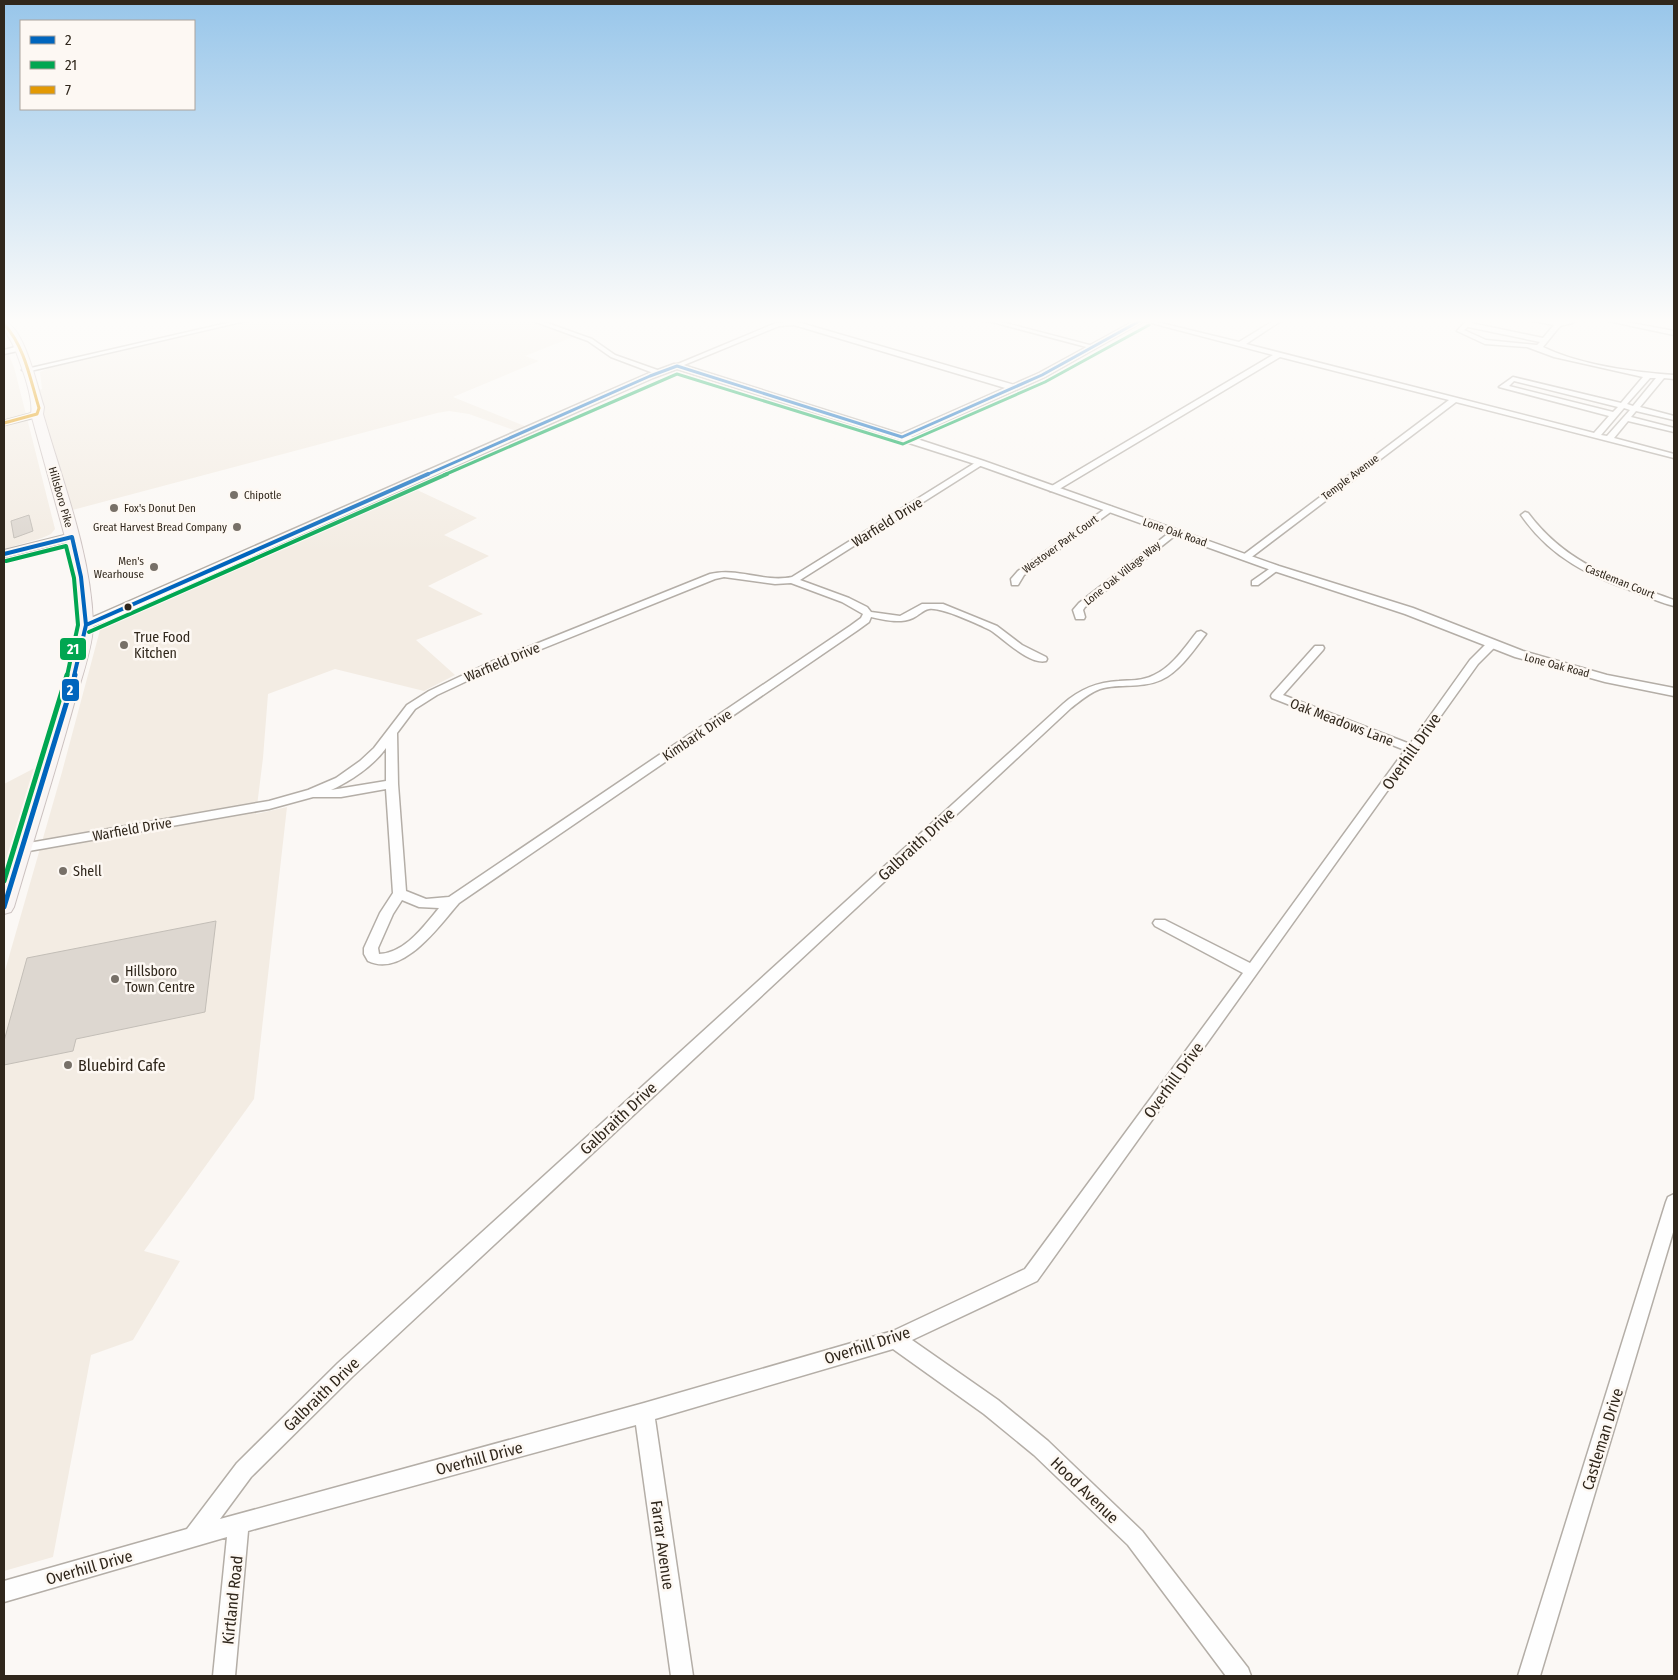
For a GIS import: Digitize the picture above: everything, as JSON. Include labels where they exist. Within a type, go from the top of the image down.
[{"type":"main road","name":"Hillsboro Pike","points":[[4,907],[15,858],[52,754],[76,670],[86,624],[81,577],[72,536],[37,414],[38,406],[35,396]]},
{"type":"main road","points":[[4,554],[72,536]]},
{"type":"street","points":[[86,624],[105,618],[604,396]]},
{"type":"street","name":"Lone Oak Road","points":[[773,396],[902,437],[1275,568],[1420,615],[1490,644],[1583,672],[1674,692]]},
{"type":"street","points":[[902,437],[996,396]]},
{"type":"street","points":[[1053,489],[1208,396]]},
{"type":"street","points":[[1445,396],[1674,456]]},
{"type":"street","points":[[1540,396],[1614,415]]},
{"type":"street","points":[[1587,396],[1674,418]]},
{"type":"street","points":[[1596,436],[1630,396]]},
{"type":"street","points":[[1609,439],[1634,408],[1648,396]]},
{"type":"street","name":"Temple Avenue","points":[[1246,557],[1455,399]]},
{"type":"street","points":[[4,423],[37,414]]},
{"type":"street","points":[[1626,418],[1674,430]]},
{"type":"street","name":"Warfield Drive","points":[[15,858],[269,806],[312,793],[340,781],[364,764],[392,733],[411,707],[444,687],[708,578],[730,573],[773,582],[792,580],[980,464]]},
{"type":"street","name":"Westover Park Court","points":[[1015,582],[1021,573],[1110,509]]},
{"type":"street","name":"Castleman Court","points":[[1525,515],[1542,539],[1577,563],[1674,603]]},
{"type":"street","name":"Lone Oak Village Way","points":[[1080,617],[1078,613],[1082,605],[1174,532]]},
{"type":"street","points":[[1255,584],[1275,568]]},
{"type":"street","points":[[792,580],[814,590],[855,603],[866,610],[868,614],[901,619],[910,616],[925,606],[940,606],[993,628],[1018,647],[1042,659]]},
{"type":"street","name":"Kimbark Drive","points":[[454,900],[432,905],[418,902],[400,893],[387,914],[370,953],[373,957],[385,960],[400,955],[414,944],[454,900],[854,628],[865,620],[868,614]]},
{"type":"street","name":"Galbraith Drive","points":[[193,1538],[244,1470],[345,1370],[1080,695],[1096,687],[1138,684],[1156,678],[1169,670],[1201,634]]},
{"type":"street","name":"Overhill Drive","points":[[4,1592],[239,1523],[644,1413],[894,1339],[1031,1275],[1413,749],[1474,662],[1490,644]]},
{"type":"street","name":"Oak Meadows Lane","points":[[1319,648],[1276,696],[1413,749]]},
{"type":"street","points":[[392,733],[392,784],[400,893]]},
{"type":"street","points":[[312,793],[341,793],[392,784]]},
{"type":"street","points":[[1160,922],[1252,971]]},
{"type":"street","name":"Castleman Drive","points":[[1529,1676],[1674,1202]]},
{"type":"street","name":"Hood Avenue","points":[[894,1339],[991,1407],[1041,1448],[1135,1538],[1240,1676]]},
{"type":"street","name":"Farrar Avenue","points":[[644,1413],[682,1676]]},
{"type":"street","name":"Kirtland Road","points":[[224,1676],[239,1523]]},
{"type":"shaded area","points":[[4,396],[21,396],[55,529],[51,534],[42,538],[4,549]]},
{"type":"shaded area","points":[[34,396],[454,396],[453,397],[532,429],[522,433],[469,414],[449,411],[437,413],[65,512]]},
{"type":"shaded area","points":[[415,489],[477,518],[444,535],[489,556],[428,586],[483,614],[416,640],[455,675],[424,691],[335,669],[268,694],[256,814],[287,807],[254,1099],[144,1251],[180,1261],[133,1340],[91,1355],[53,1557],[4,1571],[4,974],[62,772],[100,630],[111,621]]},
{"type":"shaded area","points":[[50,760],[6,899],[4,907],[4,784]]},
{"type":"building","points":[[29,515],[33,531],[14,538],[11,521]]},
{"type":"building","name":"Hillsboro Town Centre","points":[[216,921],[205,1012],[76,1039],[73,1051],[4,1065],[4,1041],[27,958]]},
{"type":"transit line","name":"7","points":[[4,423],[37,414],[39,408],[35,396]]},
{"type":"transit line","name":"2","points":[[86,625],[604,396]]},
{"type":"transit line","name":"21","points":[[89,632],[623,396]]},
{"type":"transit line","name":"21","points":[[749,396],[903,444],[1012,396]]},
{"type":"transit line","name":"2","points":[[773,396],[902,437],[994,396]]},
{"type":"transit line","name":"2","points":[[4,554],[72,537],[81,577],[86,625],[76,670],[52,754],[4,907]]},
{"type":"transit line","name":"21","points":[[4,881],[45,752],[69,668],[78,625],[74,578],[66,546],[6,561]]},
{"type":"place","name":"Chipotle","points":[[234,495]]},
{"type":"place","name":"Fox's Donut Den","points":[[114,508]]},
{"type":"place","name":"Great Harvest Bread Company","points":[[237,527]]},
{"type":"place","name":"Men's Wearhouse","points":[[154,567]]},
{"type":"place","name":"True Food Kitchen","points":[[124,645]]},
{"type":"place","name":"Shell","points":[[63,871]]},
{"type":"place","name":"Hillsboro Town Centre","points":[[115,979]]},
{"type":"place","name":"Bluebird Cafe","points":[[68,1065]]}]
